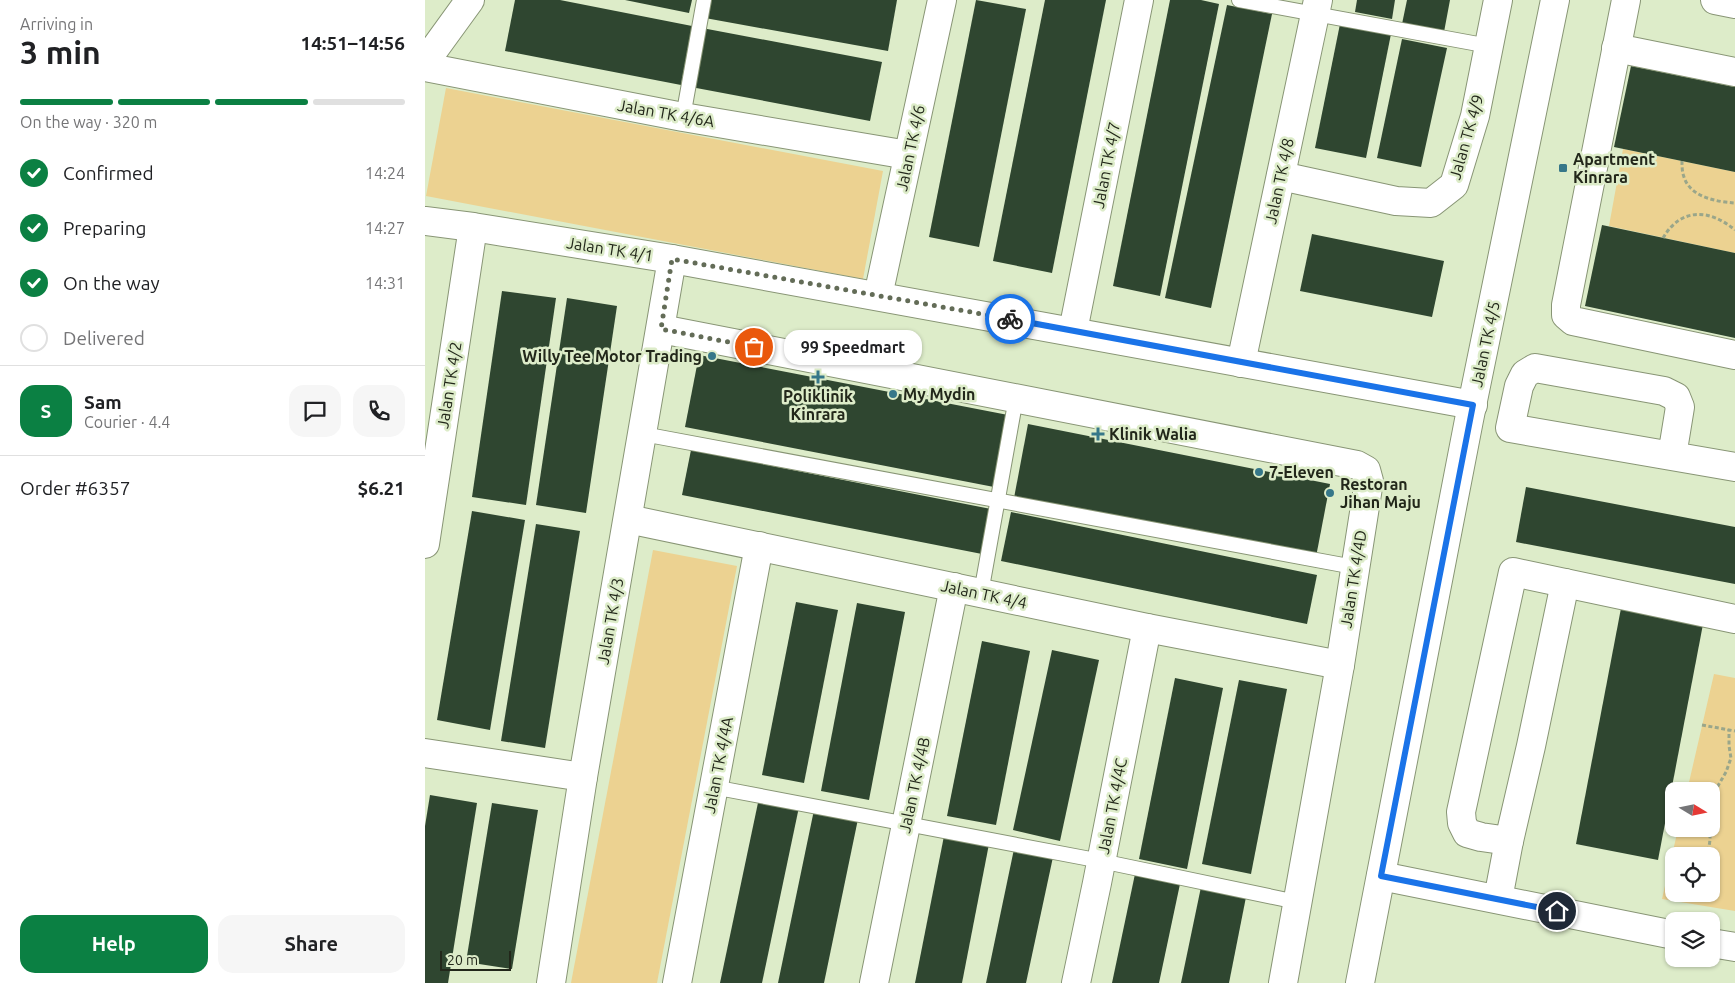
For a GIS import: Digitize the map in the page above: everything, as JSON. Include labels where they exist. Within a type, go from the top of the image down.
[{"type":"street","points":[[425,62],[470,0]]},
{"type":"street","name":"Jalan TK 4/6","points":[[878,296],[942,0]]},
{"type":"street","name":"Jalan TK 4/7","points":[[1073,331],[1139,0]]},
{"type":"street","name":"Jalan TK 4/9","points":[[1281,176],[1396,201],[1431,203],[1454,185],[1475,116],[1498,0]]},
{"type":"street","name":"Jalan TK 4/5","points":[[1360,983],[1473,405],[1555,0]]},
{"type":"street","points":[[1626,0],[1566,305],[1566,315],[1573,321],[1735,355]]},
{"type":"street","points":[[1715,0],[1735,4]]},
{"type":"street","name":"Jalan TK 4/8","points":[[1241,363],[1317,7]]},
{"type":"street","points":[[1616,48],[1735,72]]},
{"type":"street","name":"Jalan TK 4/6A","points":[[425,67],[683,117],[908,155]]},
{"type":"street","name":"Jalan TK 4/1","points":[[425,222],[473,226],[672,259],[1473,405]]},
{"type":"street","name":"Jalan TK 4/2","points":[[425,544],[430,473],[473,226]]},
{"type":"street","name":"Jalan TK 4/3","points":[[551,983],[583,777],[672,259]]},
{"type":"street","name":"Jalan TK 4/4D","points":[[661,329],[1357,465],[1366,470],[1369,481],[1340,665],[1283,983]]},
{"type":"street","points":[[1672,456],[1680,407],[1676,397],[1664,391],[1535,368],[1525,374],[1519,386],[1510,428],[1735,467]]},
{"type":"street","name":"Jalan TK 4/4","points":[[628,519],[1147,628],[1340,665]]},
{"type":"street","name":"Jalan TK 4/4A","points":[[677,983],[759,546]]},
{"type":"street","points":[[1509,841],[1467,833],[1462,823],[1461,812],[1513,572],[1735,619]]},
{"type":"street","points":[[1498,899],[1565,583]]},
{"type":"street","name":"Jalan TK 4/4B","points":[[874,983],[954,587]]},
{"type":"street","name":"Jalan TK 4/4C","points":[[1076,983],[1147,628]]},
{"type":"street","points":[[425,753],[583,777]]},
{"type":"street","points":[[1381,876],[1665,933]]},
{"type":"street","points":[[1720,944],[1735,947]]},
{"type":"lane","points":[[683,117],[704,0]]},
{"type":"lane","points":[[1239,0],[1317,7],[1489,46]]},
{"type":"lane","points":[[981,593],[1016,398]]},
{"type":"lane","points":[[643,434],[1354,567]]},
{"type":"lane","points":[[713,787],[1101,861],[1297,902]]},
{"type":"path","points":[[1682,161],[1683,176],[1689,188],[1718,202],[1735,203]]},
{"type":"path","points":[[1663,238],[1669,227],[1692,215],[1703,214],[1717,217],[1735,230]]},
{"type":"path","points":[[1702,726],[1735,731]]},
{"type":"path","points":[[1719,782],[1731,758],[1729,730]]},
{"type":"shaded area","points":[[446,88],[883,171],[863,279],[426,196]]},
{"type":"shaded area","points":[[1623,149],[1735,172],[1735,253],[1609,226]]},
{"type":"shaded area","points":[[653,550],[737,566],[657,983],[571,983]]},
{"type":"shaded area","points":[[1714,674],[1735,678],[1735,911],[1680,902],[1720,902],[1720,847],[1674,847],[1676,838],[1720,838],[1720,782],[1689,782]]},
{"type":"shaded area","points":[[1665,886],[1665,899],[1662,899]]},
{"type":"building","points":[[515,0],[560,0],[692,26],[681,85],[505,51]]},
{"type":"building","points":[[625,0],[692,0],[689,13]]},
{"type":"building","points":[[709,0],[897,0],[888,51],[705,18]]},
{"type":"building","points":[[976,0],[1026,9],[979,247],[929,237]]},
{"type":"building","points":[[1045,0],[1106,0],[1052,273],[993,261]]},
{"type":"building","points":[[1170,0],[1201,0],[1219,4],[1160,296],[1113,286]]},
{"type":"building","points":[[1357,0],[1395,0],[1392,19],[1355,12]]},
{"type":"building","points":[[1407,0],[1450,0],[1444,32],[1402,24]]},
{"type":"building","points":[[1227,5],[1272,14],[1211,308],[1165,298]]},
{"type":"building","points":[[1340,24],[1391,34],[1366,158],[1315,148]]},
{"type":"building","points":[[702,28],[882,62],[870,121],[691,87]]},
{"type":"building","points":[[1402,39],[1447,48],[1421,167],[1377,158]]},
{"type":"building","points":[[1631,66],[1735,87],[1735,172],[1614,147]]},
{"type":"building","points":[[1602,225],[1735,253],[1735,338],[1585,306]]},
{"type":"building","points":[[1312,234],[1444,261],[1432,317],[1300,291]]},
{"type":"building","points":[[502,291],[556,298],[526,505],[472,497]]},
{"type":"building","points":[[567,298],[617,306],[586,513],[536,505]]},
{"type":"building","points":[[699,355],[1008,415],[994,487],[685,427]]},
{"type":"building","points":[[1028,424],[1330,484],[1316,557],[1014,498]]},
{"type":"building","points":[[691,450],[991,509],[982,554],[682,495]]},
{"type":"building","points":[[1526,487],[1735,527],[1735,584],[1516,542]]},
{"type":"building","points":[[472,511],[525,520],[490,730],[437,720]]},
{"type":"building","points":[[1011,512],[1317,575],[1307,624],[1001,561]]},
{"type":"building","points":[[536,524],[580,531],[545,748],[501,741]]},
{"type":"building","points":[[796,602],[838,610],[804,783],[762,775]]},
{"type":"building","points":[[857,603],[905,612],[869,800],[821,791]]},
{"type":"building","points":[[1622,603],[1704,619],[1673,782],[1665,782],[1665,823],[1658,860],[1576,844]]},
{"type":"building","points":[[982,641],[1030,651],[996,825],[947,816]]},
{"type":"building","points":[[1052,650],[1099,660],[1060,841],[1013,830]]},
{"type":"building","points":[[1175,678],[1223,688],[1187,869],[1139,859]]},
{"type":"building","points":[[1239,680],[1287,689],[1251,874],[1202,864]]},
{"type":"building","points":[[430,795],[477,803],[448,983],[425,983],[425,826]]},
{"type":"building","points":[[759,798],[799,807],[762,983],[720,983]]},
{"type":"building","points":[[492,803],[538,810],[512,969],[466,962]]},
{"type":"building","points":[[814,810],[858,819],[824,983],[778,983]]},
{"type":"building","points":[[944,836],[989,844],[962,983],[915,983]]},
{"type":"building","points":[[1014,849],[1053,857],[1026,983],[986,983]]},
{"type":"building","points":[[1135,874],[1180,884],[1159,983],[1112,983]]},
{"type":"building","points":[[1201,887],[1246,897],[1229,983],[1181,983]]},
{"type":"way so far","points":[[754,347],[661,329],[672,259],[1010,319]]},
{"type":"place","name":"Apartment Kinrara","points":[[1563,168]]},
{"type":"place","name":"99 Speedmart","points":[[754,347]]},
{"type":"place","name":"Willy Tee Motor Trading","points":[[712,356]]},
{"type":"place","name":"Poliklinik Kinrara","points":[[818,377]]},
{"type":"place","name":"My Mydin","points":[[893,394]]},
{"type":"place","name":"Klinik Walia","points":[[1098,434]]},
{"type":"place","name":"7-Eleven","points":[[1259,472]]},
{"type":"place","name":"Restoran Jihan Maju","points":[[1330,493]]},
{"type":"route","points":[[1010,319],[1473,405],[1381,876],[1557,911]]}]
